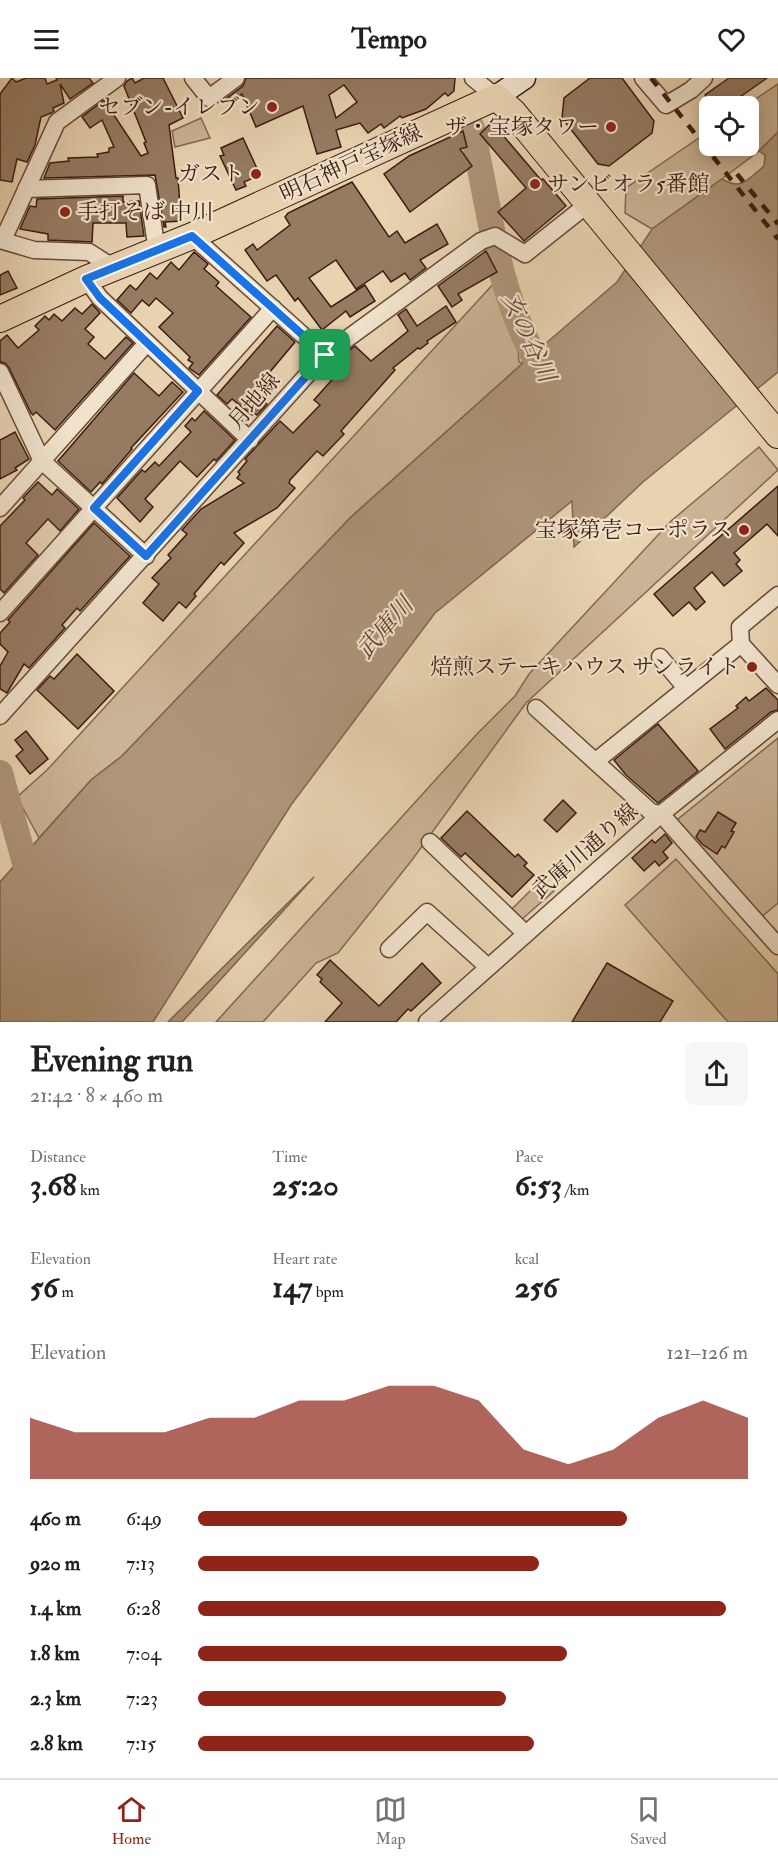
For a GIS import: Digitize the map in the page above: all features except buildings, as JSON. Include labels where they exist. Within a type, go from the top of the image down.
[{"type":"main road","points":[[524,78],[496,97],[513,112],[778,435]]},
{"type":"main road","name":"明石神戸宝塚線","points":[[0,319],[86,279],[192,236],[496,97]]},
{"type":"street","points":[[114,268],[89,252],[34,250],[1,240],[57,122],[117,78]]},
{"type":"street","points":[[193,78],[208,98],[236,78]]},
{"type":"street","points":[[473,78],[496,97]]},
{"type":"street","points":[[643,78],[666,105],[691,90],[704,78]]},
{"type":"street","points":[[26,189],[147,185],[157,251]]},
{"type":"street","name":"月地線","points":[[0,716],[325,355],[481,241],[495,236],[525,254],[590,207]]},
{"type":"street","points":[[192,236],[325,355]]},
{"type":"street","points":[[86,279],[100,298],[250,440]]},
{"type":"street","points":[[0,613],[273,308]]},
{"type":"street","points":[[0,507],[147,343]]},
{"type":"street","points":[[0,372],[42,461],[146,556]]},
{"type":"street","points":[[778,595],[740,627],[741,644],[778,686]]},
{"type":"street","points":[[596,761],[741,644]]},
{"type":"street","points":[[660,657],[687,688]]},
{"type":"street","points":[[536,708],[651,812],[661,814],[778,946]]},
{"type":"street","name":"武庫川通り線","points":[[427,1022],[661,814],[778,720]]},
{"type":"street","points":[[430,842],[525,933]]},
{"type":"street","points":[[389,949],[427,912],[488,967]]},
{"type":"shaded area","points":[[778,84],[778,132],[759,151],[759,97]]},
{"type":"shaded area","points":[[201,118],[210,138],[175,147],[172,131]]},
{"type":"shaded area","points":[[699,138],[699,156],[752,156],[652,229],[625,213],[626,188]]},
{"type":"shaded area","points":[[496,281],[508,319],[516,329],[519,362],[523,363],[351,517],[122,756],[91,780],[39,838],[17,797],[47,770]]},
{"type":"shaded area","points":[[759,447],[778,470],[526,703],[412,860],[338,953],[316,963],[263,1022],[216,1022],[477,734],[515,696],[529,674],[671,521]]},
{"type":"shaded area","points":[[778,738],[778,903],[759,919],[675,825],[678,819]]},
{"type":"shaded area","points":[[676,859],[778,974],[778,1022],[728,1022],[625,905]]},
{"type":"shaded area","points":[[541,880],[554,891],[521,920],[511,910]]},
{"type":"water","name":"武庫川","points":[[778,132],[778,372],[643,482],[574,547],[572,501],[435,613],[291,805],[153,1022],[0,1022],[0,882],[91,780],[122,756],[351,517],[617,282],[652,229],[722,179],[740,184],[764,166],[765,155],[759,151]]},
{"type":"water","points":[[314,877],[182,1022],[168,1022]]},
{"type":"waterway","name":"亥の谷川","points":[[472,128],[492,230]]},
{"type":"waterway","name":"亥の谷川","points":[[496,248],[517,318],[549,384]]},
{"type":"waterway","points":[[0,773],[32,888]]},
{"type":"railway","points":[[651,78],[778,239]]},
{"type":"railway","points":[[737,174],[778,224]]},
{"type":"place","name":"セブン-イレブン","points":[[272,107]]},
{"type":"place","name":"ザ・宝塚タワー","points":[[611,127]]},
{"type":"place","name":"ガスト","points":[[256,174]]},
{"type":"place","name":"サンビオラ5番館","points":[[535,184]]},
{"type":"place","name":"手打そば 中川","points":[[65,212]]},
{"type":"place","name":"宝塚第壱コーポラス","points":[[744,530]]},
{"type":"place","name":"焙煎ステーキハウス サンライト","points":[[752,667]]},
{"type":"route","points":[[192,236],[325,355],[146,556],[94,508],[198,391],[100,298],[86,279],[192,236]]}]
